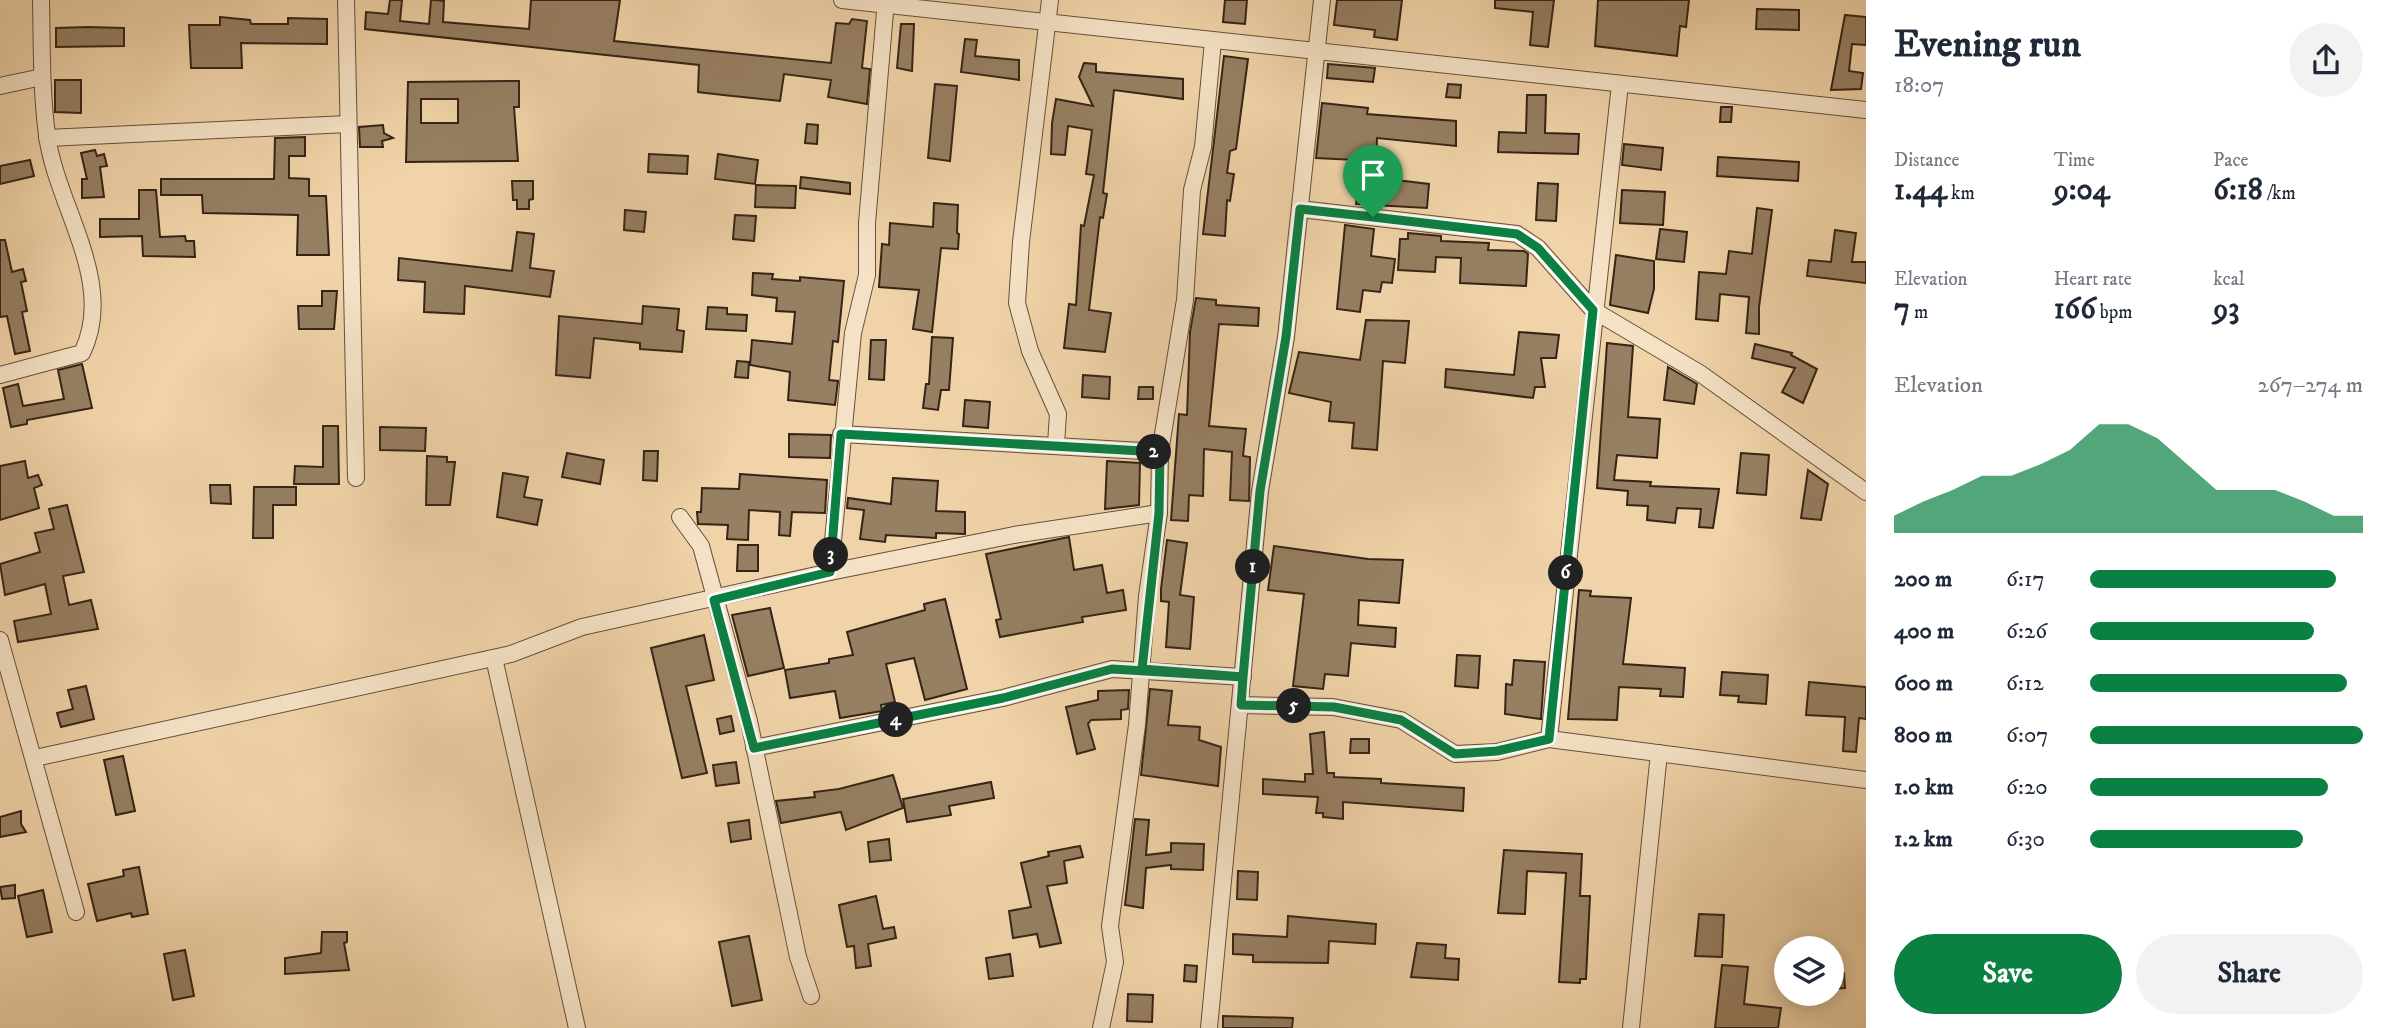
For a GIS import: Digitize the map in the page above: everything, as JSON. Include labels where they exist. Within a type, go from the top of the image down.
[{"type":"street","points":[[0,375],[82,353],[89,339],[93,310],[90,275],[47,138],[42,77],[41,0]]},
{"type":"street","points":[[346,0],[356,478]]},
{"type":"street","points":[[842,0],[886,2],[1213,41],[1866,110]]},
{"type":"street","points":[[1051,0],[1021,242],[1017,303],[1030,351],[1058,414],[1056,444]]},
{"type":"street","points":[[1209,1028],[1260,491],[1286,337],[1322,0]]},
{"type":"street","points":[[830,572],[841,434],[853,333],[867,275],[867,223],[886,2]]},
{"type":"street","points":[[1101,1028],[1115,962],[1110,926],[1159,513],[1160,452],[1185,300],[1192,190],[1203,147],[1213,41]]},
{"type":"street","points":[[0,86],[42,77]]},
{"type":"street","points":[[1549,739],[1593,310],[1620,84]]},
{"type":"street","points":[[47,138],[348,124]]},
{"type":"street","points":[[1300,209],[1517,234],[1538,248],[1593,310],[1701,374],[1866,492]]},
{"type":"street","points":[[841,434],[1030,447],[1056,444],[1160,452]]},
{"type":"street","points":[[35,758],[494,658],[582,627],[714,600],[830,572],[1014,535],[1159,513]]},
{"type":"street","points":[[680,517],[701,546],[754,748],[798,957],[811,996]]},
{"type":"street","points":[[0,640],[76,912]]},
{"type":"street","points":[[494,658],[577,1028]]},
{"type":"street","points":[[754,748],[1003,698],[1112,669],[1243,677]]},
{"type":"street","points":[[1241,705],[1334,707],[1401,720],[1455,754],[1497,751],[1549,739],[1866,780]]},
{"type":"street","points":[[1631,1028],[1659,753]]},
{"type":"building","points":[[390,0],[402,0],[400,21],[429,24],[431,0],[435,0],[444,1],[443,22],[529,29],[531,0],[620,0],[614,41],[831,63],[836,23],[849,24],[852,19],[867,21],[862,68],[870,69],[867,104],[828,97],[831,80],[784,74],[780,101],[723,95],[698,92],[699,65],[365,29],[366,12],[388,14]]},
{"type":"building","points":[[1225,0],[1247,0],[1245,24],[1223,22]]},
{"type":"building","points":[[1337,0],[1402,0],[1397,40],[1374,37],[1375,30],[1334,25]]},
{"type":"building","points":[[1495,0],[1554,0],[1548,47],[1530,45],[1533,12],[1495,8]]},
{"type":"building","points":[[1598,0],[1689,0],[1686,27],[1680,26],[1677,56],[1595,46]]},
{"type":"building","points":[[1757,9],[1799,10],[1799,30],[1756,29]]},
{"type":"building","points":[[1845,15],[1866,17],[1866,45],[1852,44],[1849,71],[1863,73],[1861,89],[1831,90]]},
{"type":"building","points":[[220,17],[250,20],[251,24],[288,24],[288,18],[327,19],[327,44],[241,43],[242,68],[191,68],[189,25],[220,25]]},
{"type":"building","points":[[901,24],[914,24],[912,71],[897,68]]},
{"type":"building","points":[[56,28],[124,28],[124,46],[56,47]]},
{"type":"building","points":[[965,39],[977,40],[975,56],[1019,60],[1019,80],[961,72]]},
{"type":"building","points":[[1224,56],[1248,59],[1236,149],[1230,151],[1227,173],[1234,174],[1230,201],[1227,200],[1225,236],[1203,234]]},
{"type":"building","points":[[1084,63],[1096,64],[1096,72],[1183,79],[1183,99],[1114,90],[1103,193],[1107,194],[1103,218],[1100,217],[1089,310],[1111,313],[1105,352],[1064,348],[1069,304],[1076,305],[1081,225],[1084,226],[1094,175],[1086,174],[1092,130],[1068,126],[1065,155],[1051,154],[1052,123],[1056,99],[1093,106],[1079,77]]},
{"type":"building","points":[[1328,64],[1375,68],[1373,82],[1327,78]]},
{"type":"building","points":[[55,80],[81,80],[81,113],[55,112]]},
{"type":"building","points":[[519,81],[519,107],[514,107],[518,161],[406,162],[408,82]],"holes":[[[421,99],[458,99],[458,123],[421,123]]]},
{"type":"building","points":[[935,84],[957,86],[950,161],[928,158]]},
{"type":"building","points":[[1448,84],[1461,85],[1460,98],[1446,97]]},
{"type":"building","points":[[1527,95],[1546,95],[1545,133],[1579,134],[1578,154],[1498,152],[1499,132],[1526,133]]},
{"type":"building","points":[[1322,103],[1368,108],[1367,114],[1456,121],[1456,146],[1377,138],[1376,161],[1316,158]]},
{"type":"building","points":[[1721,107],[1732,107],[1731,122],[1720,122]]},
{"type":"building","points":[[807,124],[818,125],[817,144],[805,143]]},
{"type":"building","points":[[383,125],[384,133],[393,138],[382,141],[383,147],[360,147],[359,127]]},
{"type":"building","points":[[305,137],[305,156],[289,156],[289,178],[309,179],[309,196],[326,196],[329,255],[297,255],[298,215],[203,213],[202,195],[161,195],[161,179],[274,179],[275,138]]},
{"type":"building","points":[[1624,144],[1663,148],[1661,170],[1622,165]]},
{"type":"building","points":[[95,150],[97,156],[104,154],[107,166],[100,167],[104,197],[82,198],[82,179],[87,179],[81,153]]},
{"type":"building","points":[[649,154],[688,156],[687,174],[648,172]]},
{"type":"building","points":[[718,154],[758,160],[755,184],[715,179]]},
{"type":"building","points":[[1718,157],[1799,162],[1798,181],[1717,176]]},
{"type":"building","points":[[30,160],[34,176],[0,184],[0,166]]},
{"type":"building","points":[[801,177],[850,183],[850,194],[800,188]]},
{"type":"building","points":[[1388,179],[1429,184],[1427,208],[1356,204],[1359,183],[1388,186]]},
{"type":"building","points":[[512,181],[533,181],[533,199],[529,200],[529,209],[517,209],[517,200],[513,200]]},
{"type":"building","points":[[1538,183],[1558,184],[1556,221],[1536,220]]},
{"type":"building","points":[[756,185],[796,186],[795,208],[755,207]]},
{"type":"building","points":[[139,190],[156,190],[160,237],[185,236],[186,241],[194,241],[195,257],[143,256],[142,236],[100,237],[100,219],[139,219]]},
{"type":"building","points":[[1622,190],[1665,192],[1663,225],[1620,223]]},
{"type":"building","points":[[934,203],[958,205],[959,234],[958,249],[941,248],[932,332],[913,329],[919,290],[879,287],[882,244],[889,245],[890,223],[933,227]]},
{"type":"building","points":[[1757,208],[1772,210],[1759,307],[1759,334],[1746,333],[1749,297],[1720,294],[1718,321],[1696,319],[1699,272],[1726,274],[1729,251],[1752,254]]},
{"type":"building","points":[[625,210],[646,212],[644,232],[624,230]]},
{"type":"building","points":[[735,215],[756,216],[754,241],[733,239]]},
{"type":"building","points":[[1345,225],[1374,229],[1371,256],[1395,259],[1392,283],[1382,282],[1380,292],[1363,290],[1360,312],[1337,309]]},
{"type":"building","points":[[1660,229],[1687,232],[1684,262],[1656,259]]},
{"type":"building","points":[[1835,230],[1856,233],[1852,262],[1866,262],[1866,283],[1807,276],[1809,260],[1831,262]]},
{"type":"building","points":[[517,232],[534,234],[530,268],[554,271],[550,297],[465,286],[464,314],[424,312],[425,282],[398,280],[399,258],[512,271]]},
{"type":"building","points":[[1408,233],[1441,236],[1441,241],[1489,243],[1488,250],[1524,251],[1528,254],[1526,286],[1460,283],[1461,258],[1436,257],[1435,272],[1398,270],[1400,239],[1408,239]]},
{"type":"building","points":[[0,240],[5,240],[12,272],[23,269],[26,281],[21,282],[27,311],[22,312],[30,351],[15,354],[7,316],[0,317]]},
{"type":"building","points":[[1616,255],[1654,261],[1654,289],[1648,313],[1610,305]]},
{"type":"building","points":[[753,273],[773,274],[772,279],[800,281],[800,277],[844,281],[838,342],[833,341],[829,380],[838,381],[835,405],[788,400],[790,372],[750,365],[752,340],[792,344],[795,312],[776,311],[777,298],[752,295]]},
{"type":"building","points":[[322,291],[337,291],[334,329],[299,329],[298,306],[322,306]]},
{"type":"building","points":[[1196,298],[1216,300],[1216,305],[1259,308],[1258,326],[1219,324],[1209,426],[1246,429],[1243,456],[1250,457],[1249,501],[1230,500],[1232,452],[1204,449],[1203,496],[1189,495],[1188,521],[1171,520],[1179,414],[1187,415],[1190,332]]},
{"type":"building","points":[[643,306],[679,309],[677,330],[684,331],[682,352],[640,349],[640,343],[594,338],[590,378],[556,375],[559,316],[642,324]]},
{"type":"building","points":[[708,307],[727,308],[727,314],[747,315],[746,331],[706,329]]},
{"type":"building","points":[[1366,320],[1409,321],[1405,363],[1383,361],[1377,450],[1352,448],[1354,423],[1329,421],[1331,402],[1289,393],[1299,352],[1360,360]]},
{"type":"building","points":[[1519,332],[1559,335],[1556,358],[1541,358],[1545,387],[1535,387],[1533,398],[1445,387],[1446,369],[1514,375]]},
{"type":"building","points":[[932,337],[953,338],[949,390],[941,390],[938,410],[923,408],[926,384],[929,384]]},
{"type":"building","points":[[871,340],[886,340],[884,380],[869,379]]},
{"type":"building","points":[[1607,343],[1633,346],[1628,417],[1660,419],[1657,458],[1617,455],[1614,480],[1651,482],[1650,486],[1719,489],[1713,528],[1699,527],[1701,509],[1677,508],[1675,523],[1647,520],[1648,506],[1627,505],[1628,491],[1597,488]]},
{"type":"building","points":[[1755,344],[1792,353],[1791,355],[1817,369],[1803,403],[1782,392],[1795,368],[1752,358]]},
{"type":"building","points":[[737,361],[749,362],[748,378],[735,377]]},
{"type":"building","points":[[82,364],[92,408],[27,420],[27,424],[11,427],[3,388],[18,384],[23,406],[64,399],[58,370]]},
{"type":"building","points":[[1668,367],[1697,384],[1694,404],[1664,400]]},
{"type":"building","points":[[1083,375],[1110,377],[1109,399],[1082,397]]},
{"type":"building","points":[[1139,387],[1153,387],[1153,399],[1138,399]]},
{"type":"building","points":[[965,400],[990,402],[988,428],[963,426]]},
{"type":"building","points":[[323,426],[338,426],[339,484],[294,484],[295,466],[323,467]]},
{"type":"building","points":[[380,427],[426,428],[425,451],[380,450]]},
{"type":"building","points":[[789,434],[831,435],[830,458],[789,457]]},
{"type":"building","points":[[644,451],[658,451],[657,481],[643,480]]},
{"type":"building","points":[[567,453],[604,460],[600,484],[562,477]]},
{"type":"building","points":[[1741,453],[1769,455],[1766,495],[1737,493]]},
{"type":"building","points":[[427,456],[447,457],[447,462],[455,462],[450,505],[426,505]]},
{"type":"building","points":[[25,461],[28,478],[38,475],[42,485],[34,488],[39,508],[0,520],[0,466]]},
{"type":"building","points":[[1107,461],[1140,463],[1139,505],[1105,509]]},
{"type":"building","points":[[1808,470],[1828,484],[1821,520],[1801,518]]},
{"type":"building","points":[[503,473],[528,477],[524,497],[542,500],[537,525],[497,517]]},
{"type":"building","points":[[740,474],[827,480],[825,513],[792,512],[790,536],[779,535],[780,512],[749,510],[748,540],[727,539],[728,525],[698,524],[697,512],[701,512],[702,488],[739,489]]},
{"type":"building","points":[[893,478],[938,481],[936,511],[965,512],[965,534],[936,533],[936,538],[886,535],[885,542],[860,539],[864,510],[847,508],[848,498],[891,504]]},
{"type":"building","points":[[210,485],[230,485],[231,504],[211,503]]},
{"type":"building","points":[[254,487],[296,487],[296,505],[273,505],[273,538],[253,538]]},
{"type":"building","points":[[67,505],[84,572],[63,576],[69,605],[91,600],[98,629],[18,642],[14,621],[51,614],[45,584],[5,595],[0,564],[40,552],[35,533],[54,529],[49,509]]},
{"type":"building","points":[[1069,537],[1074,570],[1102,565],[1107,593],[1123,590],[1126,610],[1082,617],[1083,622],[1000,637],[996,620],[1001,619],[986,554]]},
{"type":"building","points":[[1167,540],[1187,543],[1180,595],[1194,597],[1190,649],[1166,647],[1169,602],[1161,601],[1161,589]]},
{"type":"building","points":[[738,545],[758,545],[758,571],[737,571]]},
{"type":"building","points":[[1274,546],[1368,559],[1403,560],[1399,603],[1359,600],[1358,625],[1396,628],[1395,647],[1351,643],[1348,676],[1325,674],[1323,689],[1293,686],[1304,594],[1268,590]]},
{"type":"building","points":[[1579,590],[1591,591],[1590,596],[1631,598],[1623,664],[1685,668],[1683,697],[1660,696],[1661,689],[1619,687],[1617,720],[1568,719]]},
{"type":"building","points":[[945,599],[967,689],[925,700],[914,658],[886,664],[895,702],[881,705],[882,711],[840,718],[835,691],[790,698],[785,670],[829,663],[829,659],[853,655],[847,632],[925,610],[924,604]]},
{"type":"building","points":[[770,608],[784,668],[748,676],[732,615]]},
{"type":"building","points":[[704,635],[714,680],[686,686],[707,773],[682,778],[651,648]]},
{"type":"building","points":[[1457,655],[1480,656],[1478,688],[1455,686]]},
{"type":"building","points":[[1514,660],[1545,662],[1541,719],[1505,714],[1506,684],[1512,685]]},
{"type":"building","points":[[1722,672],[1768,675],[1766,704],[1738,702],[1739,696],[1720,695]]},
{"type":"building","points":[[1809,682],[1866,687],[1866,719],[1859,718],[1856,752],[1843,751],[1845,717],[1806,715]]},
{"type":"building","points":[[86,686],[94,719],[61,727],[57,713],[73,709],[68,690]]},
{"type":"building","points":[[1150,689],[1172,691],[1168,725],[1200,727],[1199,740],[1221,747],[1218,786],[1141,775]]},
{"type":"building","points":[[1129,690],[1128,709],[1121,710],[1121,719],[1091,720],[1088,724],[1095,749],[1077,754],[1066,707],[1098,700],[1098,691]]},
{"type":"building","points":[[731,716],[734,731],[720,734],[717,719]]},
{"type":"building","points":[[1324,732],[1327,773],[1334,773],[1334,777],[1464,788],[1463,811],[1343,802],[1343,819],[1323,817],[1323,813],[1316,813],[1318,797],[1263,794],[1263,779],[1305,782],[1305,774],[1313,774],[1310,734]]},
{"type":"building","points":[[1351,739],[1369,739],[1369,753],[1350,753]]},
{"type":"building","points":[[123,756],[135,811],[116,815],[104,760]]},
{"type":"building","points":[[736,762],[739,783],[716,786],[713,765]]},
{"type":"building","points":[[893,775],[903,808],[846,830],[841,812],[781,823],[776,801],[815,797],[814,792],[839,789]]},
{"type":"building","points":[[991,782],[994,798],[949,806],[951,815],[907,822],[903,799]]},
{"type":"building","points":[[21,811],[21,824],[26,832],[0,837],[0,817]]},
{"type":"building","points":[[1135,819],[1149,820],[1146,855],[1171,852],[1171,843],[1204,844],[1203,870],[1171,869],[1171,865],[1146,868],[1143,908],[1125,905]]},
{"type":"building","points":[[749,820],[751,839],[731,842],[728,823]]},
{"type":"building","points":[[889,839],[891,860],[870,862],[868,842]]},
{"type":"building","points":[[1080,846],[1083,857],[1064,861],[1067,883],[1047,886],[1061,943],[1040,947],[1037,934],[1013,938],[1009,911],[1031,907],[1021,863],[1049,856],[1048,852]]},
{"type":"building","points":[[1504,850],[1582,854],[1580,896],[1590,896],[1586,979],[1580,979],[1580,983],[1559,982],[1566,873],[1527,871],[1525,914],[1498,913]]},
{"type":"building","points":[[139,867],[148,914],[132,917],[131,913],[97,921],[88,884],[124,876],[123,870]]},
{"type":"building","points":[[1238,871],[1258,872],[1257,900],[1237,899]]},
{"type":"building","points":[[15,885],[15,898],[2,899],[0,887]]},
{"type":"building","points":[[43,890],[52,932],[27,937],[18,896]]},
{"type":"building","points":[[876,896],[883,929],[894,927],[896,938],[868,944],[871,966],[856,968],[854,946],[847,947],[839,905]]},
{"type":"building","points":[[1699,914],[1724,915],[1722,957],[1695,956]]},
{"type":"building","points":[[1288,916],[1376,924],[1375,944],[1329,941],[1328,963],[1253,962],[1253,955],[1233,954],[1233,934],[1287,937]]},
{"type":"building","points":[[322,932],[347,932],[347,942],[344,943],[349,970],[285,974],[285,958],[321,953]]},
{"type":"building","points":[[749,936],[762,1000],[732,1006],[719,942]]},
{"type":"building","points":[[1417,943],[1446,945],[1445,958],[1459,959],[1458,980],[1411,977]]},
{"type":"building","points":[[185,950],[194,996],[173,1000],[164,954]]},
{"type":"building","points":[[1010,954],[1013,976],[989,979],[986,958]]},
{"type":"building","points":[[1185,965],[1197,966],[1196,982],[1184,981]]},
{"type":"building","points":[[1722,965],[1748,967],[1744,1004],[1781,1008],[1778,1028],[1715,1028]]},
{"type":"building","points":[[1128,994],[1153,995],[1152,1022],[1127,1021]]},
{"type":"building","points":[[1223,1016],[1293,1018],[1292,1028],[1223,1028]]},
{"type":"route","points":[[1373,217],[1300,209],[1286,337],[1260,491],[1243,677],[1142,669],[1147,596],[1159,513],[1160,452],[1056,444],[1030,447],[841,434],[830,572],[714,600],[749,721],[754,748],[1003,698],[1112,669],[1243,677],[1241,705],[1334,707],[1401,720],[1455,754],[1497,751],[1549,739],[1593,310],[1538,248],[1517,234],[1373,217]]}]
